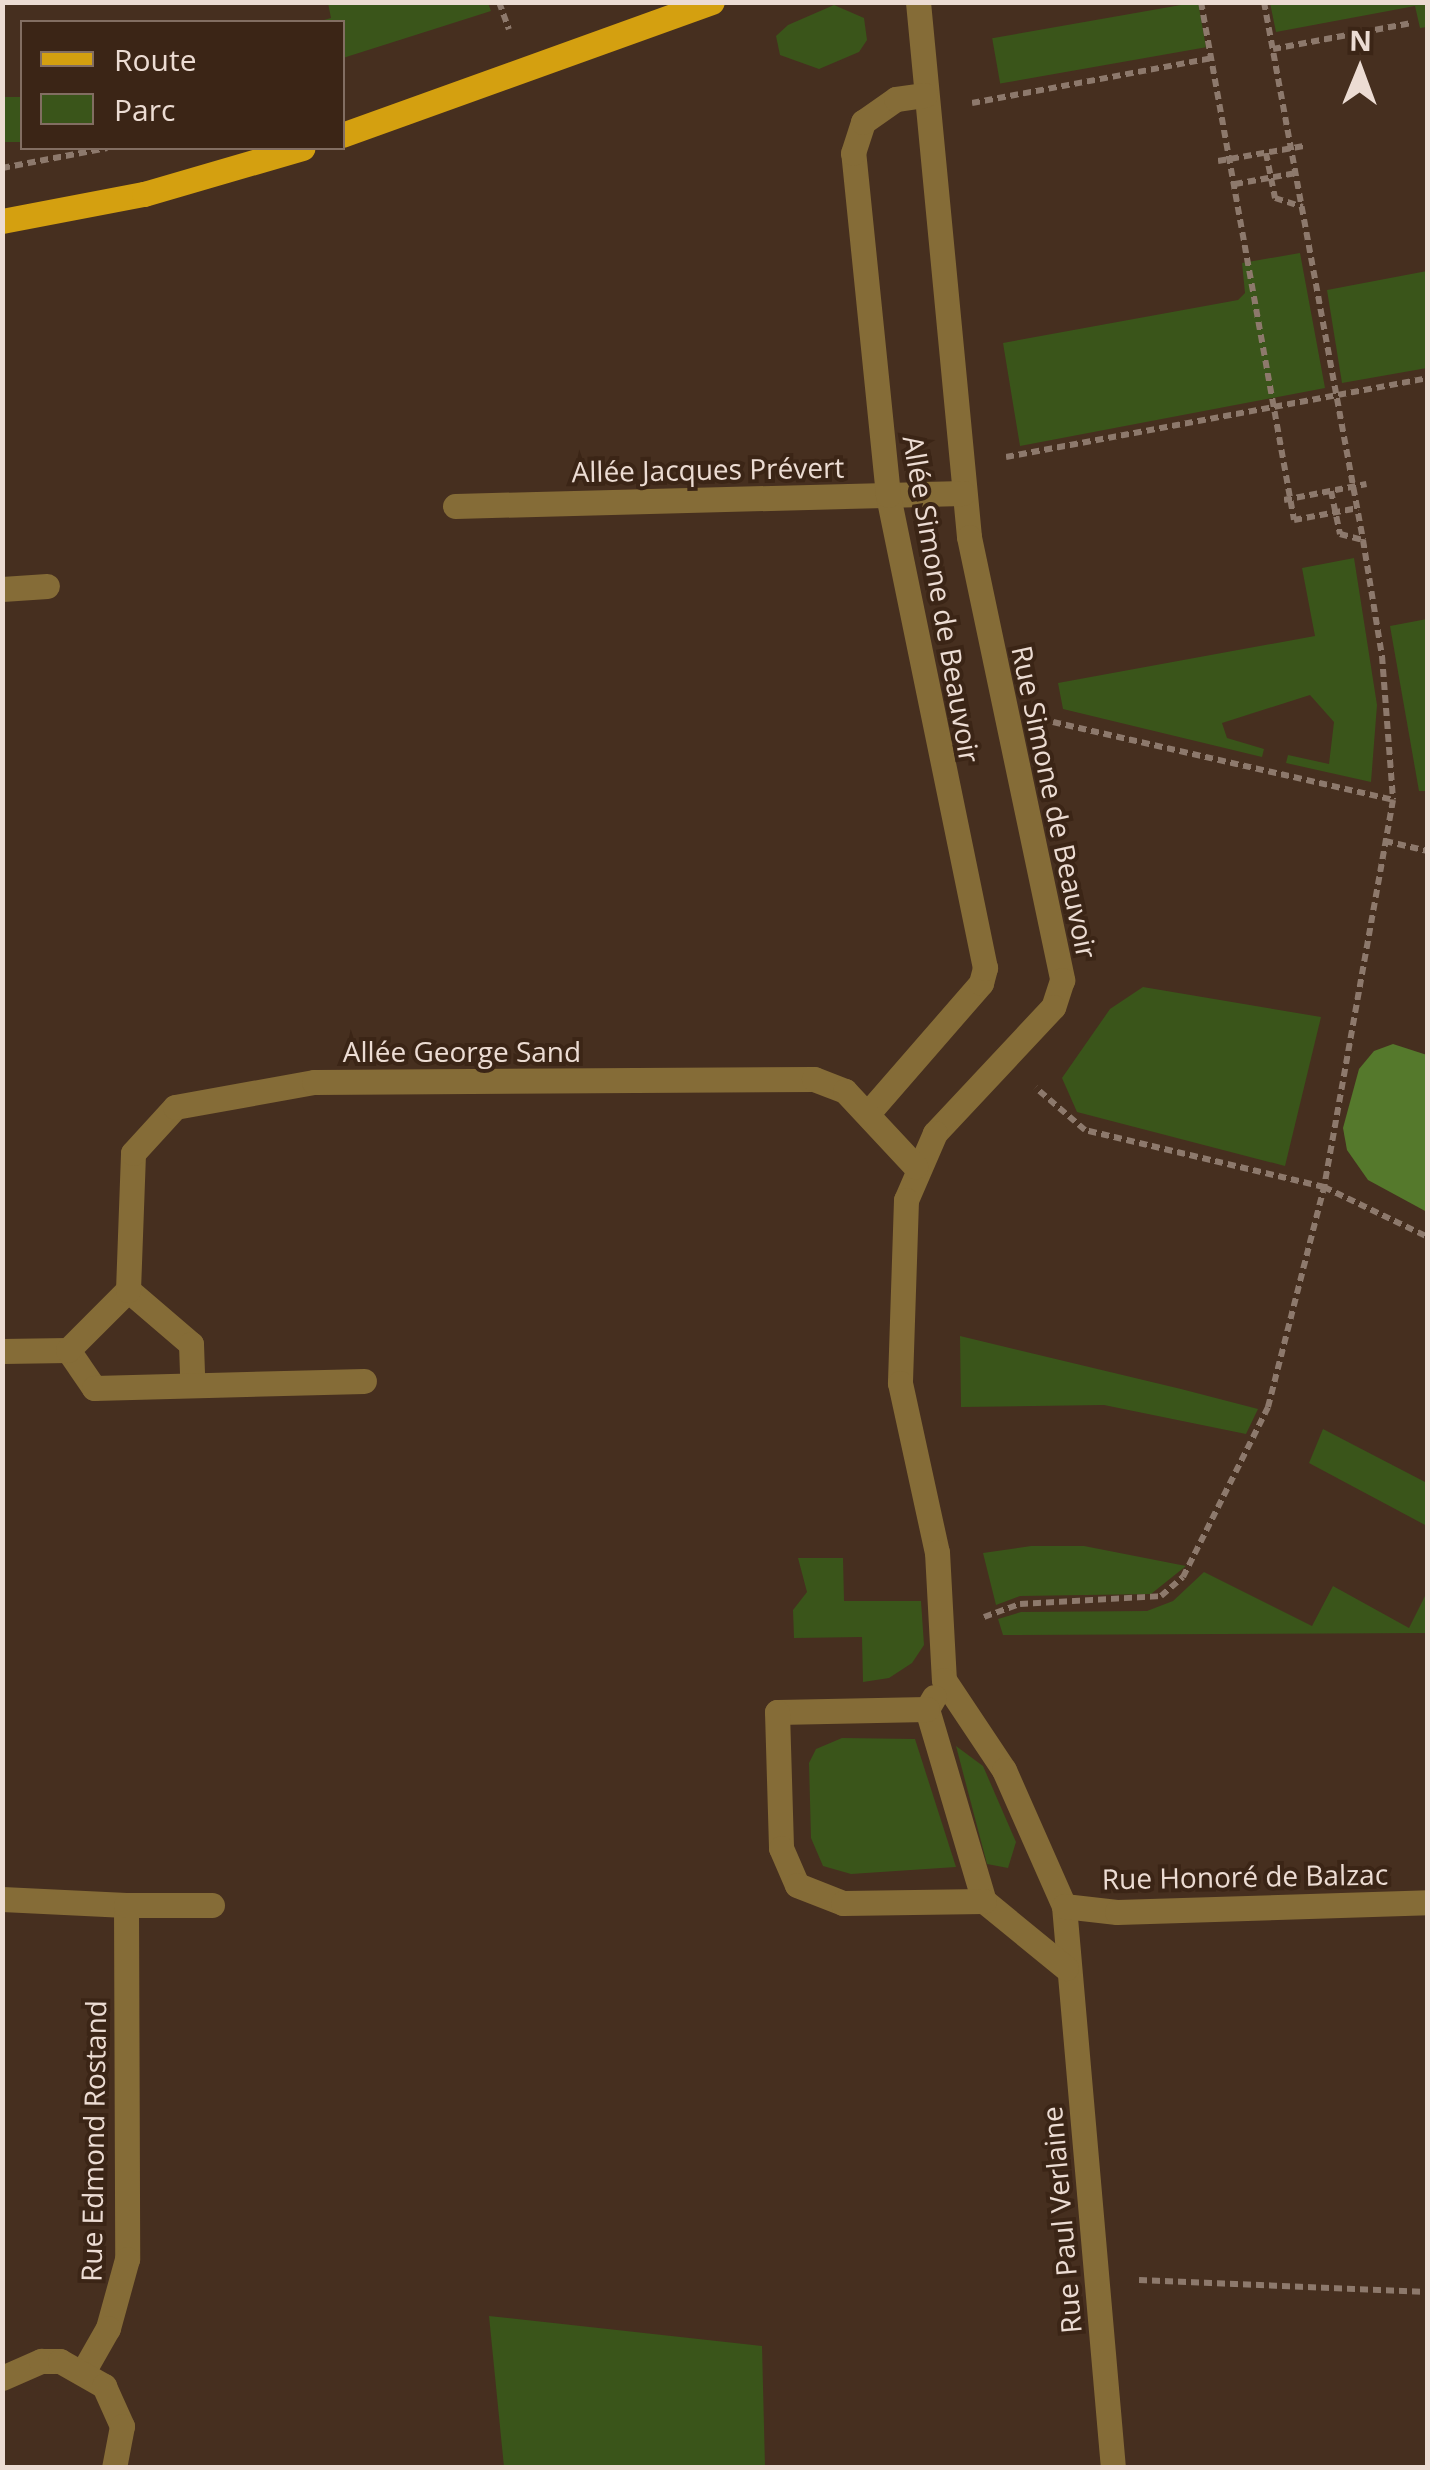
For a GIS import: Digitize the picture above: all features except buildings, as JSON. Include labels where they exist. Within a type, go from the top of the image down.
[{"type":"main road","points":[[345,134],[712,2]]},
{"type":"main road","points":[[2,221],[144,194],[295,150]]},
{"type":"street","name":"Rue Simone de Beauvoir","points":[[918,2],[963,493],[1062,980],[1053,1007],[934,1133],[916,1166],[902,1235],[900,1383],[937,1552],[944,1680]]},
{"type":"street","name":"Allée Simone de Beauvoir","points":[[869,1112],[981,983],[986,968],[888,495],[853,152],[863,122],[896,99],[926,103]]},
{"type":"street","name":"Allée Jacques Prévert","points":[[454,506],[963,493]]},
{"type":"street","points":[[2,589],[47,586]]},
{"type":"street","name":"Allée George Sand","points":[[128,1290],[133,1153],[175,1107],[314,1082],[814,1080],[845,1091],[916,1166]]},
{"type":"street","points":[[2,1351],[68,1350],[128,1290],[191,1344],[192,1382]]},
{"type":"street","points":[[68,1350],[94,1388],[192,1382],[364,1382]]},
{"type":"street","points":[[944,1680],[926,1709],[984,1901],[1066,1968]]},
{"type":"street","name":"Rue Paul Verlaine","points":[[944,1680],[1004,1770],[1064,1906],[1066,1968],[1113,2468]]},
{"type":"street","points":[[926,1709],[778,1712],[781,1848],[797,1884],[843,1903],[984,1901]]},
{"type":"street","points":[[2,1899],[212,1905]]},
{"type":"street","name":"Rue Honoré de Balzac","points":[[1064,1906],[1117,1912],[1428,1902]]},
{"type":"street","name":"Rue Edmond Rostand","points":[[84,2370],[115,2311],[126,2259],[126,1904]]},
{"type":"street","points":[[2,2378],[41,2361],[84,2370],[118,2407],[121,2452],[114,2468]]},
{"type":"path","points":[[499,2],[510,30]]},
{"type":"path","points":[[1201,2],[1294,520],[1358,508]]},
{"type":"path","points":[[942,1633],[1020,1604],[1162,1596],[1174,1588],[1192,1565],[1268,1407],[1324,1186],[1393,800],[1382,656],[1364,540],[1264,2]]},
{"type":"path","points":[[1273,48],[1412,23]]},
{"type":"path","points":[[926,103],[1212,58]]},
{"type":"path","points":[[1218,161],[1304,146]]},
{"type":"path","points":[[2,168],[96,150]]},
{"type":"path","points":[[1266,153],[1275,198],[1303,207]]},
{"type":"path","points":[[1235,184],[1296,173]]},
{"type":"path","points":[[960,465],[1428,378]]},
{"type":"path","points":[[1284,500],[1366,484]]},
{"type":"path","points":[[1331,490],[1340,534],[1364,540]]},
{"type":"path","points":[[1005,711],[1393,800]]},
{"type":"path","points":[[1386,841],[1428,851]]},
{"type":"path","points":[[1007,1058],[1066,1120],[1085,1130],[1324,1186],[1428,1237]]},
{"type":"path","points":[[1095,2278],[1428,2292]]},
{"type":"green space","points":[[1198,2],[1206,47],[1000,84],[992,38]]},
{"type":"green space","points":[[328,3],[488,3],[491,11],[345,57],[345,20],[324,20],[331,18]]},
{"type":"green space","points":[[1270,3],[1427,3],[1427,27],[1420,28],[1415,6],[1276,32]]},
{"type":"green space","points":[[834,5],[864,18],[867,40],[859,52],[819,69],[780,55],[776,36],[788,25]]},
{"type":"green space","points":[[3,97],[20,97],[20,142],[3,142]]},
{"type":"green space","points":[[1300,253],[1325,388],[1020,446],[1003,343],[1238,300],[1245,293],[1242,263]]},
{"type":"green space","points":[[1427,271],[1427,368],[1342,383],[1327,290]]},
{"type":"green space","points":[[1354,558],[1377,705],[1371,782],[1286,763],[1288,755],[1329,764],[1334,722],[1310,695],[1222,723],[1227,738],[1264,749],[1262,757],[1063,709],[1058,683],[1315,636],[1302,568]]},
{"type":"green space","points":[[1427,619],[1428,791],[1419,791],[1390,626]]},
{"type":"green space","points":[[1143,987],[1321,1017],[1285,1166],[1077,1112],[1062,1078],[1110,1009]]},
{"type":"green space","points":[[1393,1044],[1427,1055],[1427,1212],[1368,1180],[1347,1150],[1343,1128],[1359,1069],[1374,1051]]},
{"type":"green space","points":[[960,1336],[1258,1409],[1246,1434],[1104,1405],[961,1407]]},
{"type":"green space","points":[[1323,1429],[1427,1483],[1427,1526],[1309,1463]]},
{"type":"green space","points":[[1031,1546],[1084,1546],[1186,1566],[1151,1594],[1020,1596],[996,1605],[983,1553]]},
{"type":"green space","points":[[798,1558],[843,1558],[844,1601],[921,1601],[924,1645],[912,1663],[889,1678],[863,1682],[862,1637],[794,1638],[793,1610],[807,1592]]},
{"type":"green space","points":[[1204,1572],[1312,1626],[1333,1586],[1409,1628],[1427,1592],[1427,1633],[1003,1635],[998,1619],[1021,1612],[1147,1611],[1173,1601]]},
{"type":"green space","points":[[842,1738],[915,1739],[956,1867],[851,1874],[823,1866],[811,1838],[809,1763],[816,1749]]},
{"type":"green space","points":[[956,1746],[983,1766],[1016,1842],[1008,1868],[987,1864]]},
{"type":"green space","points":[[489,2316],[762,2346],[765,2467],[504,2467]]}]
